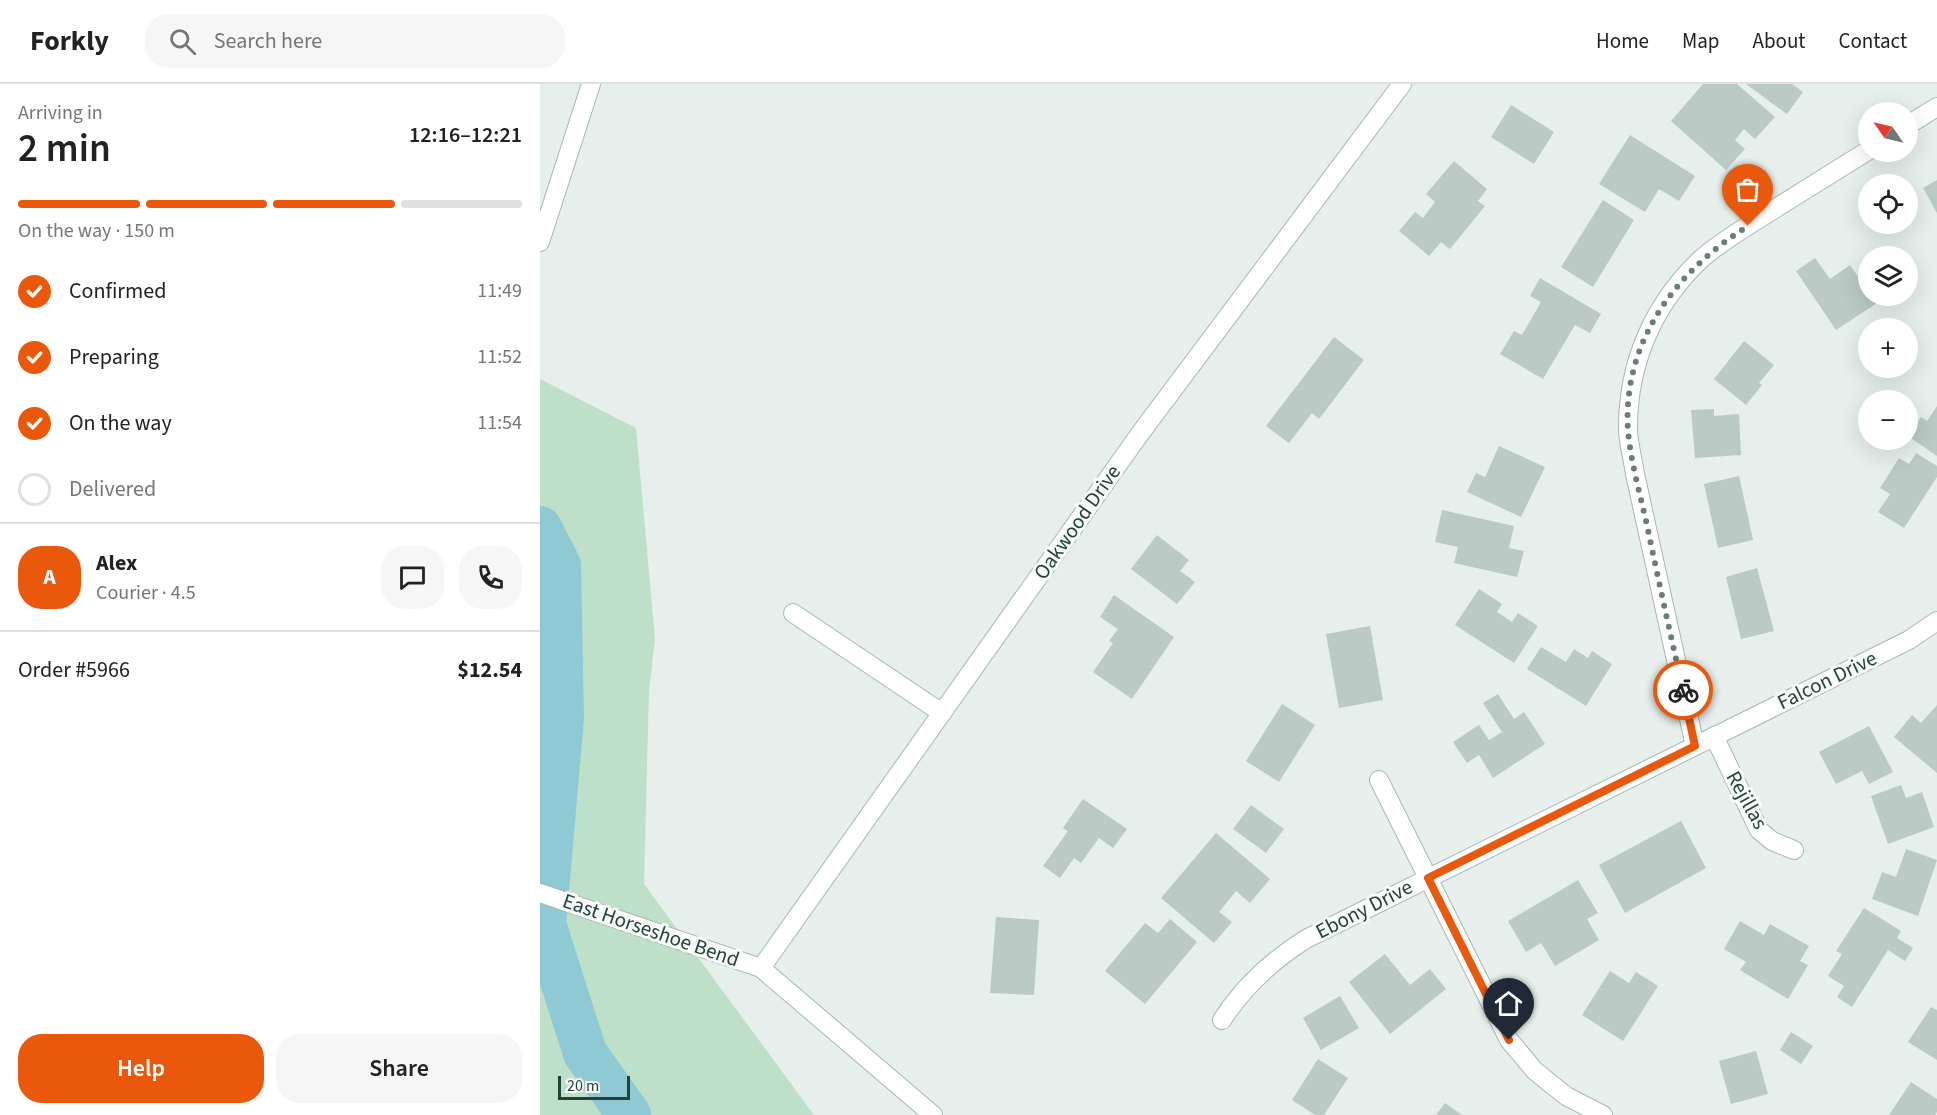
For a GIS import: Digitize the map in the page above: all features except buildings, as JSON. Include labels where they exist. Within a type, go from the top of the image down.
[{"type":"street","points":[[540,242],[591,84]]},
{"type":"street","name":"Oakwood Drive","points":[[761,968],[1139,435],[1402,84]]},
{"type":"street","points":[[1918,119],[1937,107]]},
{"type":"street","points":[[1695,746],[1635,474],[1628,431],[1630,387],[1650,325],[1674,289],[1701,260],[1728,238],[1858,157]]},
{"type":"street","points":[[793,613],[942,713]]},
{"type":"street","name":"Falcon Drive","points":[[1695,746],[1909,640],[1937,621]]},
{"type":"street","name":"Rejillas","points":[[1714,736],[1759,830],[1772,841],[1794,850]]},
{"type":"street","name":"Ebony Drive","points":[[1222,1020],[1250,983],[1286,951],[1305,939],[1695,746]]},
{"type":"street","points":[[1379,780],[1509,1040],[1535,1071],[1558,1090],[1603,1115]]},
{"type":"street","name":"East Horseshoe Bend","points":[[540,893],[761,968]]},
{"type":"street","points":[[761,968],[933,1115]]},
{"type":"green space","points":[[540,379],[636,428],[655,639],[649,691],[644,884],[814,1115],[540,1115]]},
{"type":"waterway","points":[[540,528],[559,565],[562,718],[544,924],[585,1053],[629,1115]]},
{"type":"way so far","points":[[1683,690],[1635,474],[1628,431],[1630,387],[1650,325],[1674,289],[1701,260],[1728,238],[1748,226]]},
{"type":"route","points":[[1509,1040],[1428,878],[1695,746],[1683,690]]}]
